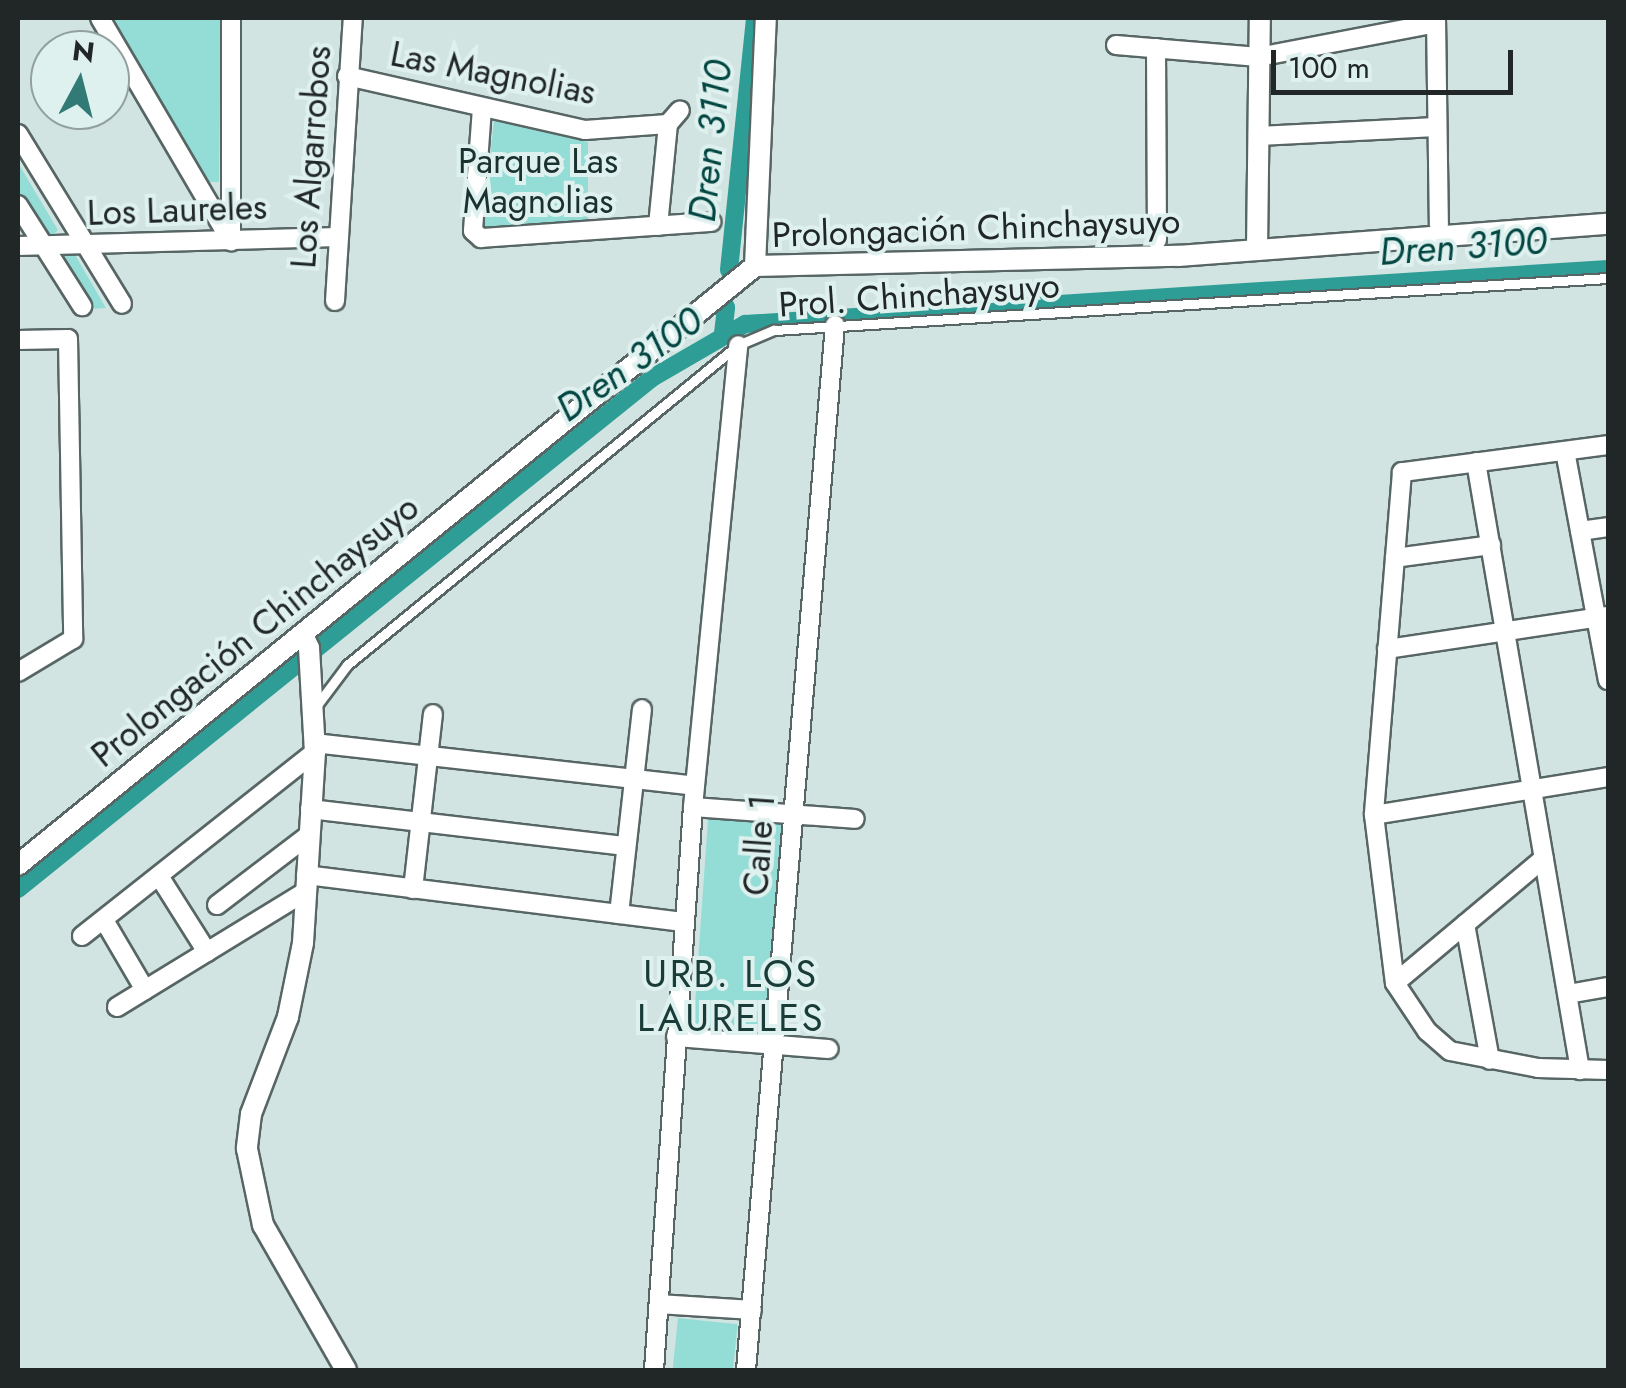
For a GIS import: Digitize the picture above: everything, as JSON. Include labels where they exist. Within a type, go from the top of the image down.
[{"type":"street","points":[[100,18],[231,241]]},
{"type":"street","points":[[231,18],[231,241]]},
{"type":"street","name":"Los Algarrobos","points":[[335,301],[353,18]]},
{"type":"street","points":[[755,266],[766,18]]},
{"type":"street","points":[[1258,250],[1260,18]]},
{"type":"street","points":[[1116,45],[1258,57],[1436,20],[1439,225]]},
{"type":"street","points":[[1156,48],[1157,240]]},
{"type":"street","name":"Las Magnolias","points":[[348,76],[585,130],[674,117],[658,226]]},
{"type":"street","points":[[482,108],[473,231],[481,238],[711,222]]},
{"type":"street","points":[[1258,136],[1438,127]]},
{"type":"street","points":[[18,134],[122,304]]},
{"type":"street","points":[[18,205],[82,306]]},
{"type":"street","name":"Prolongación Chinchaysuyo","points":[[18,865],[308,650],[755,266],[1258,250],[1608,224]]},
{"type":"street","name":"Los Laureles","points":[[18,246],[338,237]]},
{"type":"street","name":"Calle 1","points":[[746,1370],[778,1045],[792,814],[835,325]]},
{"type":"street","points":[[18,340],[68,339],[72,639],[18,672]]},
{"type":"street","points":[[654,1370],[693,807],[738,346]]},
{"type":"street","points":[[1608,445],[1402,472],[1374,815],[1395,983],[1450,1052],[1490,1060],[1608,1070]]},
{"type":"street","points":[[1564,451],[1602,617],[1608,680]]},
{"type":"street","points":[[1476,462],[1580,1070]]},
{"type":"street","points":[[1580,532],[1608,528]]},
{"type":"street","points":[[1394,558],[1491,545]]},
{"type":"street","points":[[1388,649],[1602,617]]},
{"type":"street","points":[[308,650],[314,747],[300,968],[251,1114],[248,1166],[272,1243],[346,1370]]},
{"type":"street","points":[[619,914],[642,709]]},
{"type":"street","points":[[413,890],[433,714]]},
{"type":"street","points":[[82,936],[314,747],[695,786]]},
{"type":"street","points":[[1374,815],[1608,777]]},
{"type":"street","points":[[693,807],[855,819]]},
{"type":"street","points":[[310,808],[626,846]]},
{"type":"street","points":[[218,905],[309,835]]},
{"type":"street","points":[[1395,983],[1544,858]]},
{"type":"street","points":[[159,876],[206,952]]},
{"type":"street","points":[[117,1007],[305,884],[413,890],[684,922]]},
{"type":"street","points":[[104,920],[145,990]]},
{"type":"street","points":[[1465,924],[1490,1060]]},
{"type":"street","points":[[1568,994],[1608,987]]},
{"type":"street","points":[[676,1036],[829,1049]]},
{"type":"street","points":[[658,1304],[752,1310]]},
{"type":"lane","name":"Prol. Chinchaysuyo","points":[[313,711],[347,665],[738,346],[774,330],[1608,278]]},
{"type":"green space","points":[[108,18],[221,18],[219,182],[207,182],[130,54],[130,30],[115,30]]},
{"type":"green space","name":"Parque Las Magnolias","points":[[494,121],[588,142],[588,227],[487,235],[482,228]]},
{"type":"green space","points":[[18,163],[58,230],[53,235],[41,232],[18,193]]},
{"type":"green space","points":[[74,253],[106,308],[90,309],[59,261],[60,254]]},
{"type":"green space","points":[[708,819],[786,824],[771,1032],[693,1026]]},
{"type":"green space","points":[[678,1318],[738,1324],[733,1370],[673,1370]]},
{"type":"waterway","name":"Dren 3110","points":[[729,270],[755,18]]},
{"type":"waterway","name":"Dren 3100","points":[[18,889],[652,378],[745,324],[1608,269]]},
{"type":"waterway","name":"Dren 3110","points":[[723,333],[726,307]]},
{"type":"district","name":"URB. LOS LAURELES","points":[[731,996]]}]
